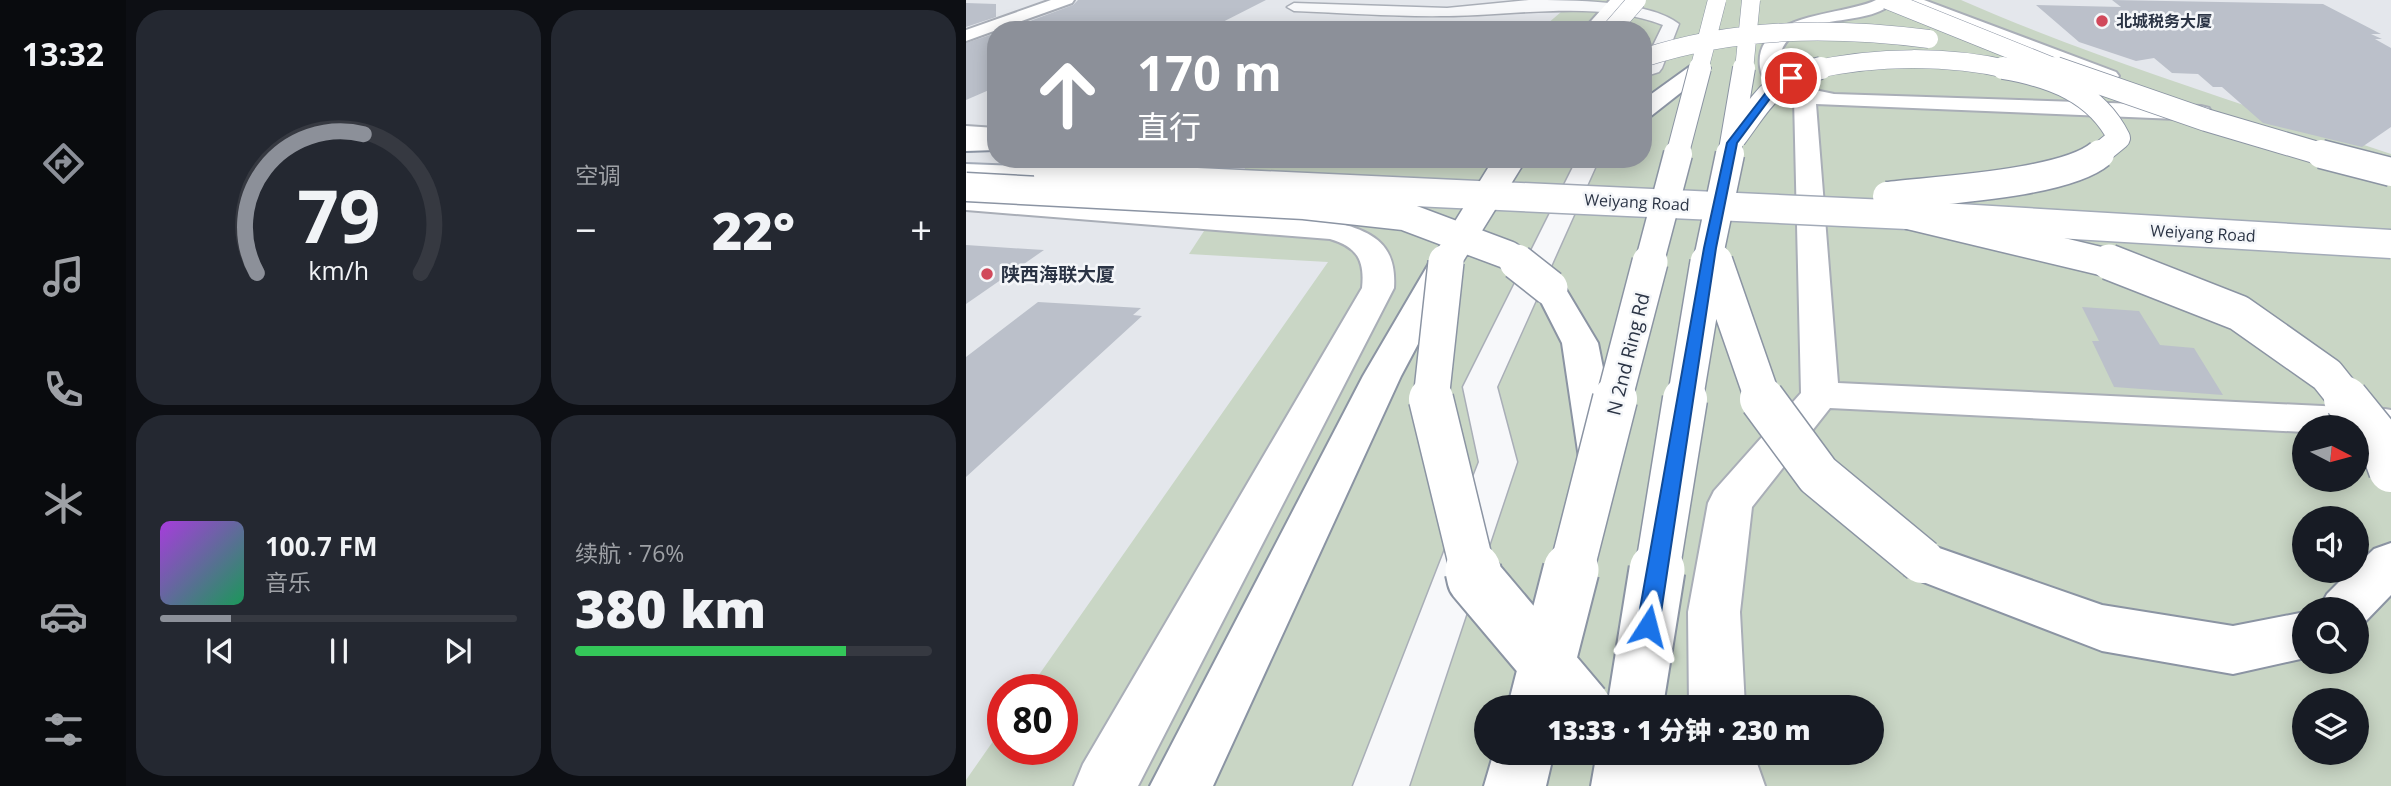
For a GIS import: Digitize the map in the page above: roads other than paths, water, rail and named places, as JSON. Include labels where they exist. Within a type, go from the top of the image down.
[{"type":"main road","points":[[1008,21],[1066,0]]},
{"type":"main road","points":[[1599,21],[1619,0]]},
{"type":"main road","points":[[1619,21],[1637,0]]},
{"type":"main road","name":"N 2nd Ring Rd","points":[[1539,695],[1717,0]]},
{"type":"main road","points":[[1637,695],[1710,248],[1732,143],[1751,0]]},
{"type":"main road","points":[[2211,114],[1834,100],[1805,97],[1782,86],[1774,77],[1770,66],[1774,45],[1804,24],[1862,11],[1888,0],[2077,76],[2239,132],[2391,172]]},
{"type":"main road","points":[[1910,0],[2211,114],[2391,165]]},
{"type":"main road","points":[[966,36],[987,28]]},
{"type":"main road","points":[[1652,55],[1678,47],[1747,35],[1862,32],[1948,41],[2077,76]]},
{"type":"main road","points":[[1732,143],[1777,83],[1804,73],[1843,64],[1899,59],[1959,61],[1995,66],[2066,86],[2108,116],[2119,138],[2091,161],[2047,176],[1897,205]]},
{"type":"main road","points":[[1652,104],[1700,68]]},
{"type":"main road","points":[[1717,695],[1714,612],[1730,503],[1819,395],[1805,97]]},
{"type":"main road","points":[[966,134],[987,135]]},
{"type":"main road","points":[[966,144],[987,143]]},
{"type":"main road","points":[[966,154],[987,155]]},
{"type":"main road","name":"Weiyang Road","points":[[1227,168],[1897,205],[2391,244]]},
{"type":"main road","points":[[1181,786],[1382,376],[1444,265],[1504,168]]},
{"type":"main road","name":"Weiyang Road","points":[[966,172],[2391,223]]},
{"type":"main road","points":[[972,199],[1304,205],[1404,216],[1508,255],[1550,288],[1580,343],[1600,461]]},
{"type":"main road","points":[[972,199],[1331,230],[1362,239],[1375,255],[1381,269],[1378,288],[1105,786]]},
{"type":"main road","points":[[1897,205],[2105,261],[2239,313],[2327,375],[2381,442],[2391,470]]},
{"type":"main road","points":[[1710,248],[1764,404],[1818,475],[1922,561],[2102,628],[2233,649],[2292,638]]},
{"type":"main road","points":[[1444,265],[1431,403],[1475,579],[1573,695]]},
{"type":"main road","points":[[1819,395],[2391,422]]},
{"type":"main road","points":[[2357,597],[2391,563]]},
{"type":"main road","points":[[1516,786],[1521,765]]},
{"type":"main road","points":[[1622,786],[1625,765]]},
{"type":"main road","points":[[1674,765],[1721,786]]},
{"type":"main road","points":[[1727,765],[1734,786]]},
{"type":"street","points":[[1294,7],[1447,12],[1490,10],[1551,1],[1619,0],[1650,10],[1671,24],[1652,68]]},
{"type":"street","points":[[1381,786],[1498,462],[1480,387],[1584,168]]},
{"type":"place","name":"北城税务大厦","points":[[2102,21]]},
{"type":"place","name":"陕西海联大厦","points":[[987,274]]}]
